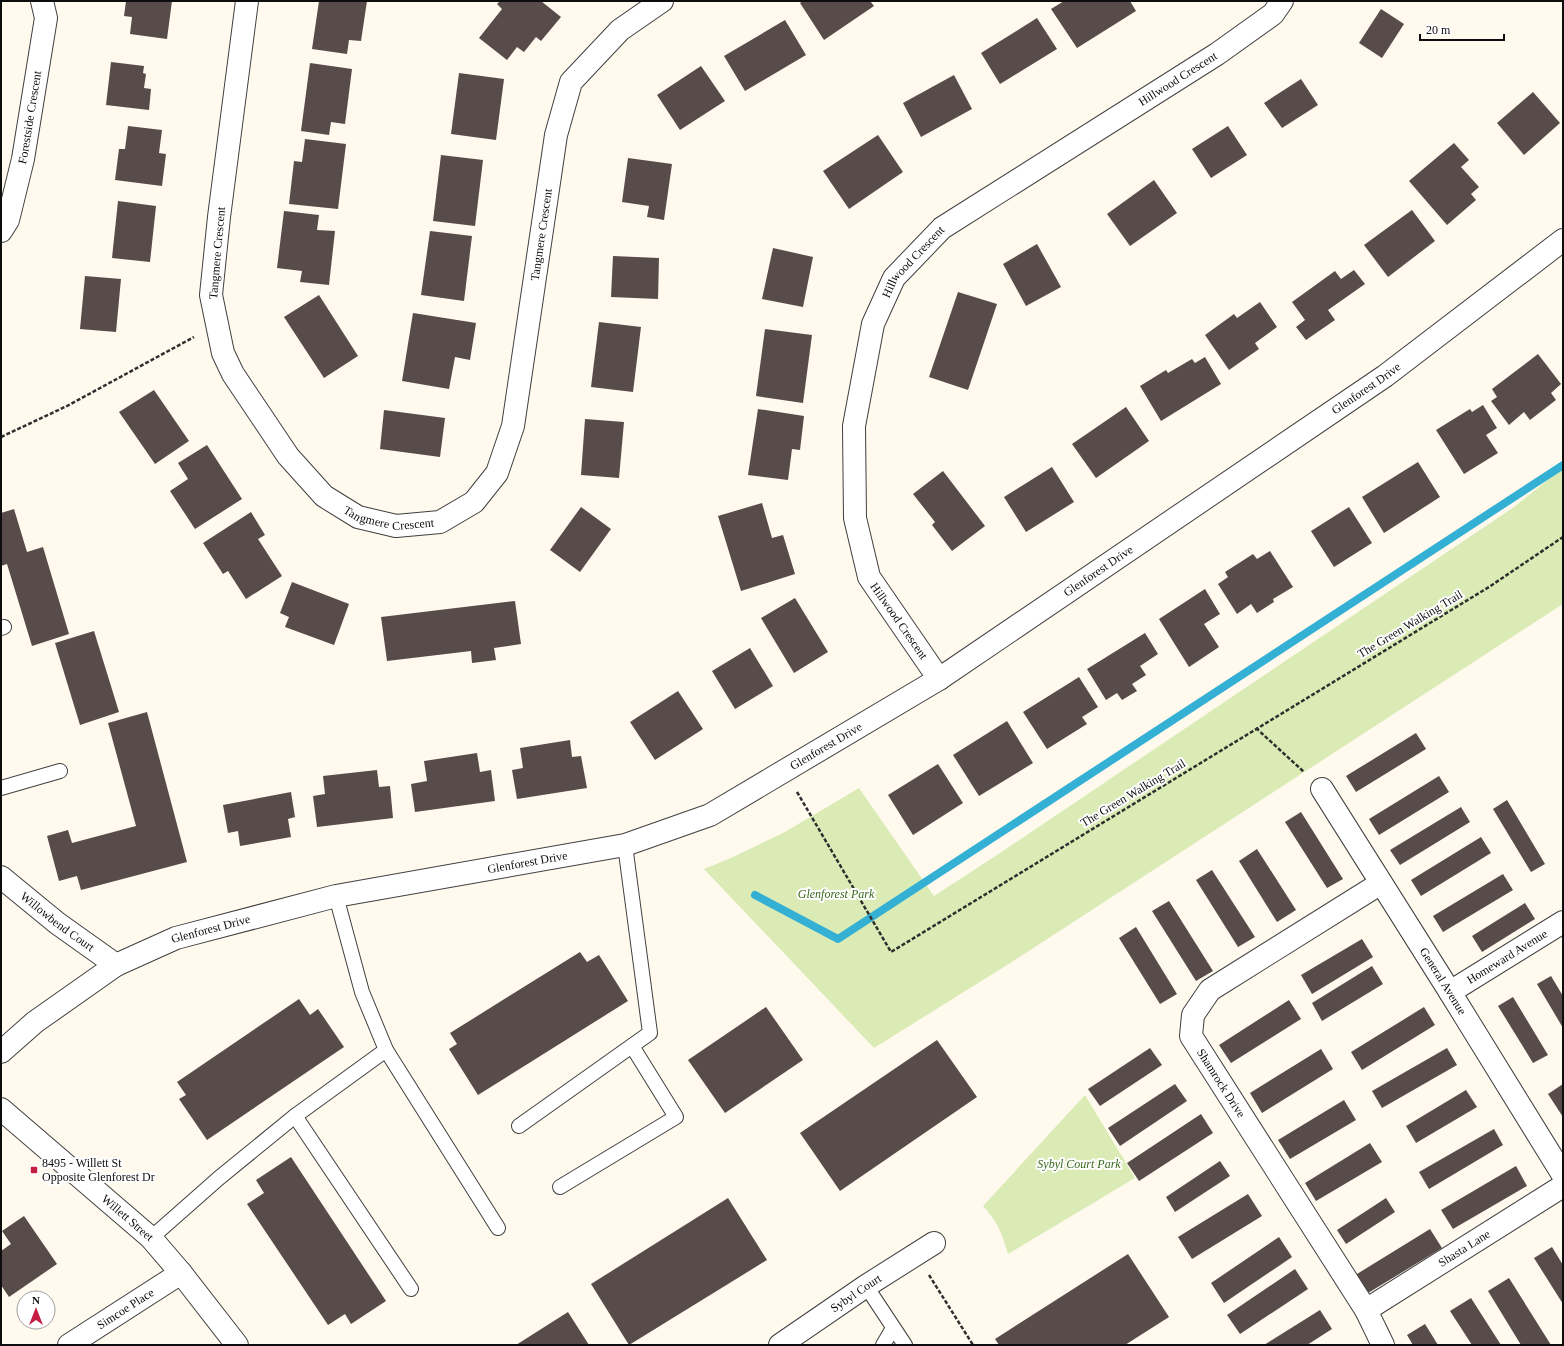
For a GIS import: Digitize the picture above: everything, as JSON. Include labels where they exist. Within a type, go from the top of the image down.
[{"type":"street","name":"Forestside Crescent","points":[[1,231],[8,220],[23,159],[46,18],[42,1]]},
{"type":"street","name":"Tangmere Crescent","points":[[247,1],[219,217],[211,295],[223,353],[233,374],[288,456],[324,496],[358,517],[396,526],[440,522],[474,502],[497,473],[513,426],[556,134],[571,82],[620,30],[662,1]]},
{"type":"street","name":"Hillwood Crescent","points":[[940,679],[869,577],[855,518],[854,426],[873,324],[894,278],[942,228],[1217,54],[1273,14],[1282,1]]},
{"type":"street","name":"Glenforest Drive","points":[[1,1052],[35,1022],[116,965],[176,938],[336,896],[625,845],[710,815],[940,679],[1385,376],[1563,240]]},
{"type":"street","name":"General Avenue","points":[[1322,789],[1563,1175]]},
{"type":"street","name":"Willowbend Court","points":[[1,877],[57,923],[116,965]]},
{"type":"street","name":"Shamrock Drive","points":[[1381,883],[1210,990],[1193,1015],[1191,1036],[1366,1310],[1384,1345]]},
{"type":"street","name":"Homeward Avenue","points":[[1450,992],[1563,922]]},
{"type":"street","name":"Willett Street","points":[[1,1109],[151,1238],[181,1273],[237,1345]]},
{"type":"street","name":"Shasta Lane","points":[[1366,1310],[1563,1186]]},
{"type":"street","name":"Sybyl Court","points":[[780,1345],[866,1286],[934,1243]]},
{"type":"street","name":"Simcoe Place","points":[[69,1345],[181,1273]]},
{"type":"lane","points":[[1,788],[60,771]]},
{"type":"lane","points":[[519,1126],[650,1033],[625,845]]},
{"type":"lane","points":[[336,896],[362,992],[386,1050],[498,1228]]},
{"type":"lane","points":[[560,1187],[676,1117],[632,1046]]},
{"type":"lane","points":[[151,1238],[219,1178],[294,1116],[386,1050]]},
{"type":"lane","points":[[294,1116],[411,1288]]},
{"type":"lane","points":[[866,1286],[905,1345]]},
{"type":"lane","points":[[883,1345],[893,1328]]},
{"type":"path","points":[[1,437],[67,406],[216,324]]},
{"type":"path","name":"The Green Walking Trail","points":[[784,771],[811,814],[891,952],[1489,587],[1563,537]]},
{"type":"path","points":[[1256,728],[1322,789]]},
{"type":"path","points":[[915,1255],[973,1345]]},
{"type":"green space","name":"Glenforest Park","points":[[1563,468],[1563,604],[1007,965],[874,1048],[704,869],[731,858],[785,832],[859,788],[934,896],[1514,507]]},
{"type":"green space","name":"Sybyl Court Park","points":[[1085,1095],[1135,1178],[1008,1254],[999,1228],[983,1206]]},
{"type":"building","points":[[126,1],[172,1],[167,39],[130,34],[132,17],[124,16]]},
{"type":"building","points":[[319,1],[367,1],[361,41],[349,40],[347,54],[312,49]]},
{"type":"building","points":[[500,1],[541,1],[561,17],[541,41],[536,37],[524,52],[517,47],[507,60],[479,38],[502,9],[497,4]]},
{"type":"building","points":[[803,1],[870,1],[874,6],[824,40],[800,3]]},
{"type":"building","points":[[1064,1],[1130,1],[1136,11],[1077,48],[1051,9]]},
{"type":"building","points":[[1381,9],[1404,24],[1382,58],[1359,43]]},
{"type":"building","points":[[1037,18],[1057,49],[1000,84],[981,53]]},
{"type":"building","points":[[785,20],[806,55],[745,91],[724,56]]},
{"type":"building","points":[[111,62],[144,66],[143,73],[146,74],[144,88],[151,89],[149,110],[106,105]]},
{"type":"building","points":[[310,63],[352,69],[345,124],[331,122],[329,135],[301,131]]},
{"type":"building","points":[[701,66],[725,101],[680,130],[657,95]]},
{"type":"building","points":[[459,73],[504,79],[496,140],[451,134]]},
{"type":"building","points":[[954,75],[972,109],[921,137],[903,103]]},
{"type":"building","points":[[1301,79],[1318,105],[1282,128],[1264,103]]},
{"type":"building","points":[[1533,92],[1560,123],[1524,155],[1497,123]]},
{"type":"building","points":[[128,126],[162,130],[159,153],[166,154],[162,186],[115,180],[119,149],[125,149]]},
{"type":"building","points":[[1228,126],[1247,155],[1211,178],[1192,149]]},
{"type":"building","points":[[878,135],[903,172],[849,209],[823,171]]},
{"type":"building","points":[[305,139],[346,144],[338,209],[289,204],[294,161],[302,162]]},
{"type":"building","points":[[1454,143],[1469,160],[1461,167],[1479,187],[1471,194],[1476,200],[1447,225],[1409,181]]},
{"type":"building","points":[[441,155],[483,160],[475,226],[433,221]]},
{"type":"building","points":[[628,158],[672,164],[664,220],[647,217],[649,206],[622,202]]},
{"type":"building","points":[[1154,180],[1177,213],[1130,246],[1107,214]]},
{"type":"building","points":[[118,201],[156,206],[150,262],[112,258]]},
{"type":"building","points":[[1412,210],[1435,241],[1388,277],[1364,245]]},
{"type":"building","points":[[284,211],[319,215],[317,230],[335,231],[329,285],[300,282],[302,271],[277,268]]},
{"type":"building","points":[[430,231],[472,236],[464,301],[421,295]]},
{"type":"building","points":[[1037,244],[1061,287],[1026,306],[1003,264]]},
{"type":"building","points":[[773,248],[813,257],[803,307],[762,299]]},
{"type":"building","points":[[613,256],[659,258],[658,299],[611,297]]},
{"type":"building","points":[[1354,270],[1365,284],[1328,310],[1335,320],[1306,340],[1296,327],[1305,320],[1292,302],[1335,271],[1341,279]]},
{"type":"building","points":[[85,276],[121,279],[116,332],[80,329]]},
{"type":"building","points":[[958,292],[997,304],[968,390],[929,377]]},
{"type":"building","points":[[319,295],[358,356],[324,378],[284,317]]},
{"type":"building","points":[[1260,302],[1277,327],[1255,343],[1259,349],[1229,370],[1205,335],[1234,314],[1237,318]]},
{"type":"building","points":[[413,313],[476,323],[470,360],[455,357],[449,389],[402,381]]},
{"type":"building","points":[[599,322],[641,327],[633,392],[591,387]]},
{"type":"building","points":[[765,329],[812,335],[803,403],[756,396]]},
{"type":"building","points":[[1538,354],[1561,384],[1551,393],[1556,400],[1530,420],[1524,412],[1509,425],[1491,401],[1497,397],[1492,389]]},
{"type":"building","points":[[1205,357],[1221,384],[1161,421],[1140,386],[1166,370],[1168,373],[1192,359],[1195,363]]},
{"type":"building","points":[[154,390],[189,441],[155,464],[119,412]]},
{"type":"building","points":[[1483,405],[1497,428],[1486,435],[1498,453],[1464,474],[1436,430],[1470,409],[1472,412]]},
{"type":"building","points":[[1126,407],[1149,441],[1096,478],[1072,444]]},
{"type":"building","points":[[758,409],[804,416],[800,450],[792,449],[788,480],[748,475]]},
{"type":"building","points":[[384,410],[445,418],[440,457],[380,449]]},
{"type":"building","points":[[585,419],[624,422],[619,478],[581,475]]},
{"type":"building","points":[[207,445],[242,499],[195,529],[170,491],[188,479],[178,463]]},
{"type":"building","points":[[1418,462],[1440,497],[1384,533],[1362,497]]},
{"type":"building","points":[[1052,467],[1074,502],[1026,532],[1004,497]]},
{"type":"building","points":[[943,471],[985,526],[952,551],[932,525],[935,522],[913,494]]},
{"type":"building","points":[[762,503],[772,538],[783,535],[795,574],[741,591],[718,516]]},
{"type":"building","points":[[581,507],[611,529],[580,572],[550,550]]},
{"type":"building","points":[[1349,507],[1372,543],[1334,567],[1311,531]]},
{"type":"building","points":[[14,509],[27,552],[43,547],[69,634],[32,646],[7,564],[1,566],[1,513]]},
{"type":"building","points":[[251,512],[265,535],[258,539],[282,576],[246,599],[228,571],[223,574],[203,543]]},
{"type":"building","points":[[1270,551],[1293,587],[1273,599],[1274,602],[1257,613],[1251,604],[1237,614],[1218,584],[1228,577],[1225,572],[1253,554],[1257,559]]},
{"type":"building","points":[[292,582],[349,604],[334,645],[285,627],[289,617],[280,613]]},
{"type":"building","points":[[1205,589],[1220,614],[1204,624],[1219,647],[1189,667],[1159,619]]},
{"type":"building","points":[[795,598],[828,652],[794,673],[761,618]]},
{"type":"building","points":[[515,601],[521,644],[494,648],[496,660],[472,663],[471,651],[387,661],[381,617]]},
{"type":"building","points":[[94,631],[119,712],[80,725],[55,643]]},
{"type":"building","points":[[1145,633],[1158,654],[1140,666],[1146,675],[1132,684],[1137,691],[1122,700],[1117,693],[1106,700],[1087,669]]},
{"type":"building","points":[[750,648],[773,686],[735,709],[712,671]]},
{"type":"building","points":[[1079,677],[1098,707],[1082,717],[1087,724],[1047,749],[1023,712]]},
{"type":"building","points":[[678,691],[703,729],[655,760],[630,722]]},
{"type":"building","points":[[147,712],[187,862],[81,890],[77,876],[59,881],[47,836],[68,830],[72,843],[136,826],[108,723]]},
{"type":"building","points":[[1007,721],[1033,763],[979,796],[953,755]]},
{"type":"building","points":[[1416,733],[1426,749],[1356,792],[1346,776]]},
{"type":"building","points":[[570,740],[572,757],[581,756],[587,788],[517,799],[512,770],[523,768],[520,748]]},
{"type":"building","points":[[477,753],[480,772],[491,770],[495,801],[415,812],[411,784],[427,781],[424,761]]},
{"type":"building","points":[[938,764],[963,803],[913,835],[888,795]]},
{"type":"building","points":[[377,770],[379,787],[390,786],[393,818],[317,827],[313,796],[325,794],[323,776]]},
{"type":"building","points":[[1439,776],[1449,792],[1379,835],[1369,819]]},
{"type":"building","points":[[291,792],[295,817],[288,819],[291,837],[240,846],[238,831],[228,833],[223,805]]},
{"type":"building","points":[[1507,800],[1545,864],[1531,872],[1493,809]]},
{"type":"building","points":[[1461,807],[1470,822],[1400,865],[1390,850]]},
{"type":"building","points":[[1301,812],[1343,879],[1327,888],[1285,822]]},
{"type":"building","points":[[1481,837],[1491,853],[1421,896],[1411,880]]},
{"type":"building","points":[[1257,849],[1296,910],[1277,922],[1239,861]]},
{"type":"building","points":[[1212,870],[1255,937],[1238,947],[1196,880]]},
{"type":"building","points":[[1503,874],[1513,890],[1443,932],[1433,916]]},
{"type":"building","points":[[1169,901],[1213,971],[1196,981],[1152,911]]},
{"type":"building","points":[[1525,903],[1535,919],[1482,952],[1472,936]]},
{"type":"building","points":[[1136,927],[1177,994],[1160,1004],[1119,938]]},
{"type":"building","points":[[1362,939],[1373,957],[1312,994],[1301,975]]},
{"type":"building","points":[[580,952],[587,962],[599,955],[628,1001],[478,1095],[449,1049],[457,1044],[450,1033]]},
{"type":"building","points":[[1372,966],[1383,984],[1322,1021],[1312,1003]]},
{"type":"building","points":[[1551,976],[1563,996],[1563,1028],[1537,984]]},
{"type":"building","points":[[1513,997],[1548,1055],[1533,1063],[1498,1006]]},
{"type":"building","points":[[299,999],[310,1015],[318,1009],[344,1047],[207,1140],[179,1099],[186,1095],[177,1082]]},
{"type":"building","points":[[1289,1000],[1301,1019],[1231,1063],[1219,1045]]},
{"type":"building","points":[[766,1007],[803,1060],[725,1113],[688,1060]]},
{"type":"building","points":[[1424,1007],[1435,1025],[1362,1070],[1351,1052]]},
{"type":"building","points":[[937,1040],[977,1097],[840,1191],[800,1133]]},
{"type":"building","points":[[1150,1048],[1162,1065],[1100,1106],[1088,1089]]},
{"type":"building","points":[[1447,1048],[1457,1065],[1382,1108],[1372,1091]]},
{"type":"building","points":[[1321,1049],[1333,1069],[1262,1113],[1250,1093]]},
{"type":"building","points":[[1175,1084],[1187,1101],[1120,1146],[1108,1128]]},
{"type":"building","points":[[1563,1084],[1563,1117],[1548,1094]]},
{"type":"building","points":[[1466,1090],[1477,1107],[1416,1143],[1406,1126]]},
{"type":"building","points":[[1344,1100],[1356,1120],[1290,1159],[1278,1140]]},
{"type":"building","points":[[1201,1114],[1213,1133],[1139,1181],[1127,1163]]},
{"type":"building","points":[[1494,1129],[1503,1145],[1429,1189],[1419,1172]]},
{"type":"building","points":[[1370,1143],[1382,1162],[1316,1201],[1305,1183]]},
{"type":"building","points":[[291,1157],[386,1301],[351,1324],[345,1314],[328,1325],[247,1204],[264,1193],[256,1180]]},
{"type":"building","points":[[1220,1161],[1230,1176],[1175,1212],[1166,1197]]},
{"type":"building","points":[[1516,1166],[1527,1186],[1453,1229],[1441,1210]]},
{"type":"building","points":[[1248,1194],[1262,1216],[1192,1259],[1178,1237]]},
{"type":"building","points":[[728,1198],[767,1260],[629,1345],[591,1284]]},
{"type":"building","points":[[1386,1198],[1395,1212],[1346,1244],[1337,1230]]},
{"type":"building","points":[[24,1216],[57,1264],[19,1290],[16,1290],[16,1292],[9,1297],[1,1285],[1,1251],[11,1244],[2,1231]]},
{"type":"building","points":[[1430,1229],[1442,1248],[1368,1293],[1357,1274]]},
{"type":"building","points":[[1279,1237],[1292,1257],[1224,1303],[1211,1283]]},
{"type":"building","points":[[1552,1247],[1563,1265],[1563,1304],[1534,1258]]},
{"type":"building","points":[[1128,1254],[1169,1317],[1125,1345],[999,1345],[995,1339]]},
{"type":"building","points":[[1295,1269],[1308,1289],[1240,1334],[1227,1315]]},
{"type":"building","points":[[1509,1278],[1551,1345],[1521,1345],[1488,1291]]},
{"type":"building","points":[[1471,1298],[1501,1345],[1472,1345],[1450,1311]]},
{"type":"building","points":[[1320,1310],[1332,1329],[1307,1345],[1264,1345]]},
{"type":"building","points":[[568,1312],[589,1345],[516,1345]]},
{"type":"building","points":[[1425,1324],[1438,1345],[1413,1345],[1407,1335]]},
{"type":"waterway","points":[[755,895],[838,939],[1563,465]]},
{"type":"place","name":"8495 - Willett St Opposite Glenforest Dr","points":[[34,1170]]}]
